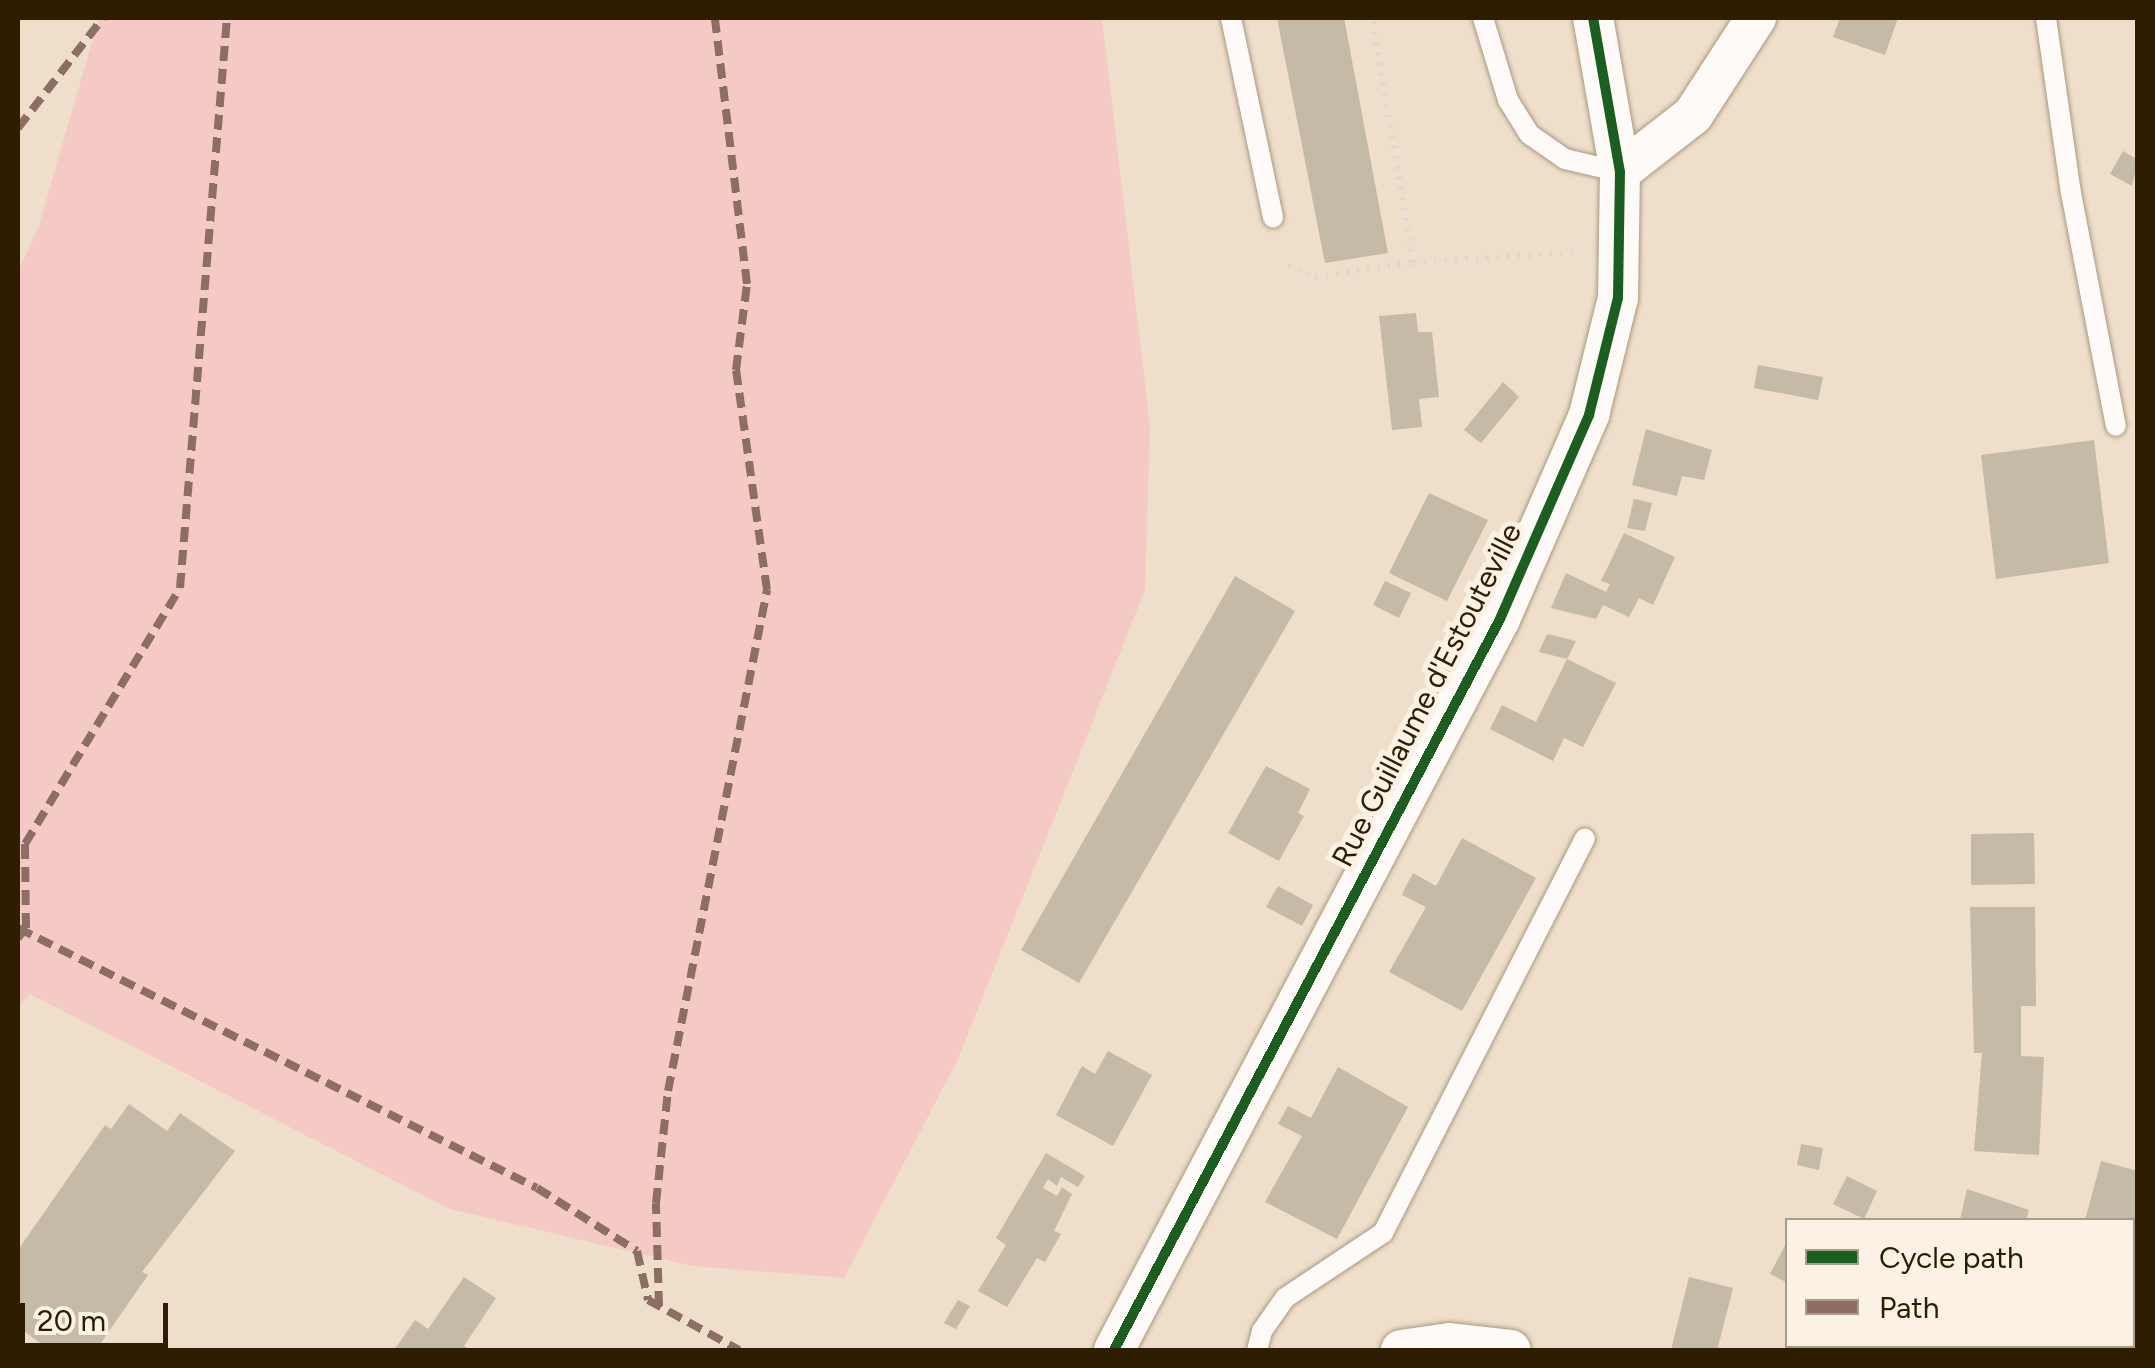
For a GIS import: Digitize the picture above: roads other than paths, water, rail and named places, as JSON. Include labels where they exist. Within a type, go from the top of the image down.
[{"type":"street","name":"Rue Guillaume d'Estouteville","points":[[1114,1350],[1500,618],[1589,415],[1618,298],[1620,172],[1594,18]]},
{"type":"street","points":[[1620,172],[1693,115],[1756,18]]},
{"type":"street","points":[[1401,1350],[1450,1343],[1511,1350]]},
{"type":"lane","points":[[1231,18],[1273,218]]},
{"type":"lane","points":[[1483,18],[1508,100],[1529,134],[1565,159],[1620,172]]},
{"type":"lane","points":[[2046,18],[2071,193],[2116,426]]},
{"type":"lane","points":[[1258,1350],[1262,1331],[1285,1298],[1383,1233],[1585,839]]}]
